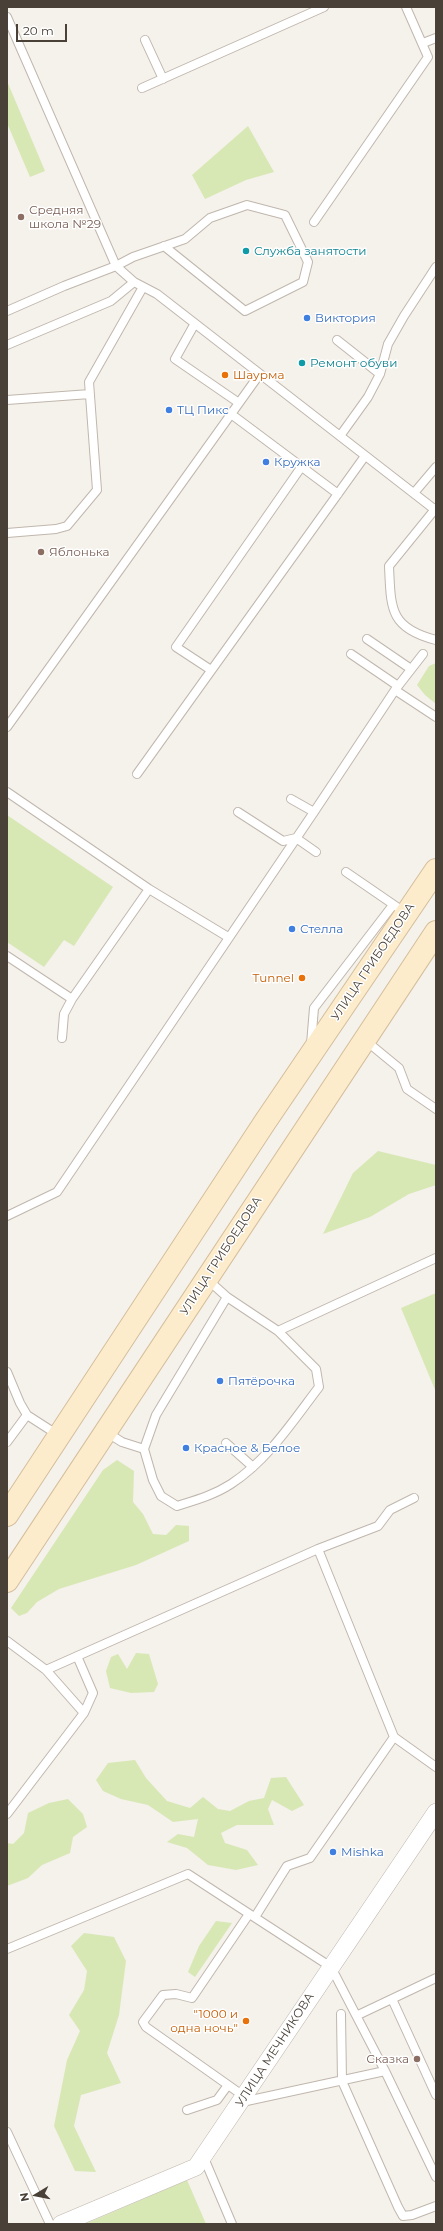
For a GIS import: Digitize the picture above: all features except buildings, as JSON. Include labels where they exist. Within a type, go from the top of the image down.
[{"type":"main road","name":"УЛИЦА ГРИБОЕДОВА","points":[[7,1515],[58,1435],[309,1056],[400,909],[436,870]]},
{"type":"main road","name":"УЛИЦА ГРИБОЕДОВА","points":[[7,1581],[206,1278],[435,935]]},
{"type":"street","name":"УЛИЦА МЕЧНИКОВА","points":[[61,2224],[196,2167],[204,2158],[436,1812]]},
{"type":"lane","points":[[142,88],[324,7]]},
{"type":"lane","points":[[314,222],[428,57],[406,7]]},
{"type":"lane","points":[[7,17],[116,266],[134,282],[156,294],[259,375],[435,508],[389,566],[391,598],[398,622],[410,631],[436,640]]},
{"type":"lane","points":[[423,43],[436,38]]},
{"type":"lane","points":[[145,40],[163,79]]},
{"type":"lane","points":[[7,310],[116,266],[133,257],[164,246],[185,239],[210,218],[247,205],[285,215],[308,262],[303,282],[245,311],[164,246]]},
{"type":"lane","points":[[340,436],[368,397],[380,374],[388,344],[404,316],[436,267]]},
{"type":"lane","points":[[7,345],[110,301],[134,282]]},
{"type":"lane","points":[[7,533],[56,529],[67,526],[97,490],[89,382],[143,287]]},
{"type":"lane","points":[[194,325],[174,359],[240,403]]},
{"type":"lane","points":[[338,340],[380,374]]},
{"type":"lane","points":[[7,727],[259,375]]},
{"type":"lane","points":[[7,400],[90,394]]},
{"type":"lane","points":[[231,414],[338,494]]},
{"type":"lane","points":[[137,774],[365,456]]},
{"type":"lane","points":[[212,670],[176,647],[302,466]]},
{"type":"lane","points":[[414,493],[436,468]]},
{"type":"lane","points":[[368,639],[411,669]]},
{"type":"lane","points":[[351,654],[436,717]]},
{"type":"lane","points":[[7,1216],[57,1192],[396,688],[423,654]]},
{"type":"lane","points":[[7,792],[150,889],[228,937]]},
{"type":"lane","points":[[292,799],[314,812]]},
{"type":"lane","points":[[238,812],[283,841],[296,838],[316,852]]},
{"type":"lane","points":[[346,872],[400,909]]},
{"type":"lane","points":[[62,1038],[64,1014],[72,999],[150,889]]},
{"type":"lane","points":[[7,956],[72,999]]},
{"type":"lane","points":[[364,1040],[399,1068],[407,1089],[436,1109]]},
{"type":"lane","points":[[278,1331],[436,1258]]},
{"type":"lane","points":[[206,1278],[227,1296],[278,1331],[316,1369],[319,1387],[265,1456],[253,1467],[231,1484],[206,1497],[177,1506],[161,1496],[153,1480],[144,1449],[156,1415],[227,1296]]},
{"type":"lane","points":[[7,1372],[20,1403],[27,1415],[58,1435]]},
{"type":"lane","points":[[7,1442],[27,1415]]},
{"type":"lane","points":[[105,1432],[122,1442],[144,1449]]},
{"type":"lane","points":[[226,1443],[253,1467]]},
{"type":"lane","points":[[46,1670],[318,1549],[378,1526],[390,1510],[414,1498]]},
{"type":"lane","points":[[318,1549],[394,1737],[436,1767]]},
{"type":"lane","points":[[7,1641],[46,1670],[84,1713]]},
{"type":"lane","points":[[7,1814],[84,1713],[93,1694],[77,1656]]},
{"type":"lane","points":[[386,2071],[342,2081],[243,2099],[228,2085],[146,2027],[143,2022],[163,1995],[176,1994],[192,1998],[287,1866],[310,1858],[394,1737]]},
{"type":"lane","points":[[7,1949],[188,1874],[331,1967],[358,2015],[436,2177]]},
{"type":"lane","points":[[358,2015],[436,1978]]},
{"type":"lane","points":[[392,1999],[436,2095]]},
{"type":"lane","points":[[341,2014],[342,2081],[403,2216],[412,2216],[436,2206]]},
{"type":"lane","points":[[186,2110],[217,2100],[228,2085]]},
{"type":"lane","points":[[7,2132],[50,2224]]},
{"type":"lane","points":[[204,2158],[232,2224]]},
{"type":"green space","points":[[7,81],[45,171],[30,177],[7,123]]},
{"type":"green space","points":[[248,126],[274,172],[246,180],[205,199],[192,175]]},
{"type":"green space","points":[[436,663],[436,704],[425,695],[417,685],[429,666]]},
{"type":"green space","points":[[7,815],[113,887],[74,946],[64,940],[44,967],[7,942]]},
{"type":"green space","points":[[378,1151],[436,1165],[436,1185],[409,1194],[370,1217],[323,1234],[353,1173]]},
{"type":"green space","points":[[436,1293],[436,1392],[401,1308]]},
{"type":"green space","points":[[117,1460],[134,1471],[133,1502],[143,1514],[153,1534],[166,1535],[176,1525],[189,1526],[189,1541],[136,1565],[59,1589],[37,1602],[27,1613],[19,1616],[11,1608],[103,1470]]},
{"type":"green space","points":[[136,1653],[149,1654],[158,1684],[154,1692],[131,1693],[110,1688],[106,1671],[111,1657],[118,1654],[127,1669]]},
{"type":"green space","points":[[135,1760],[146,1778],[167,1801],[190,1808],[203,1797],[218,1809],[230,1811],[249,1801],[264,1798],[271,1778],[286,1777],[304,1805],[292,1811],[272,1800],[268,1809],[274,1825],[237,1825],[221,1833],[225,1843],[247,1850],[258,1865],[236,1870],[208,1865],[187,1848],[167,1842],[178,1834],[194,1837],[198,1819],[173,1822],[148,1805],[121,1799],[103,1791],[96,1780],[108,1763]]},
{"type":"green space","points":[[68,1799],[83,1814],[87,1827],[73,1837],[70,1853],[42,1865],[28,1878],[7,1886],[7,1843],[13,1844],[24,1833],[28,1813],[49,1803]]},
{"type":"green space","points":[[216,1921],[232,1923],[195,1977],[188,1972],[199,1946]]},
{"type":"green space","points":[[84,1933],[114,1937],[126,1961],[119,2015],[107,2053],[121,2083],[81,2095],[74,2126],[96,2172],[75,2171],[54,2126],[67,2060],[80,2031],[69,2015],[84,1990],[87,1971],[71,1946]]},
{"type":"green space","points":[[187,2180],[206,2224],[85,2224]]},
{"type":"place","name":"Средняя школа №29","points":[[21,217]]},
{"type":"place","name":"Служба занятости","points":[[246,251]]},
{"type":"place","name":"Виктория","points":[[307,318]]},
{"type":"place","name":"Ремонт обуви","points":[[302,363]]},
{"type":"place","name":"Шаурма","points":[[225,375]]},
{"type":"place","name":"ТЦ Пикс","points":[[169,410]]},
{"type":"place","name":"Кружка","points":[[266,462]]},
{"type":"place","name":"Яблонька","points":[[41,552]]},
{"type":"place","name":"Стелла","points":[[292,929]]},
{"type":"place","name":"Tunnel","points":[[302,978]]},
{"type":"place","name":"Пятёрочка","points":[[220,1381]]},
{"type":"place","name":"Красное & Белое","points":[[186,1448]]},
{"type":"place","name":"Mishka","points":[[333,1852]]},
{"type":"place","name":"\"1000 и одна ночь\"","points":[[246,2021]]},
{"type":"place","name":"Сказка","points":[[417,2059]]}]
